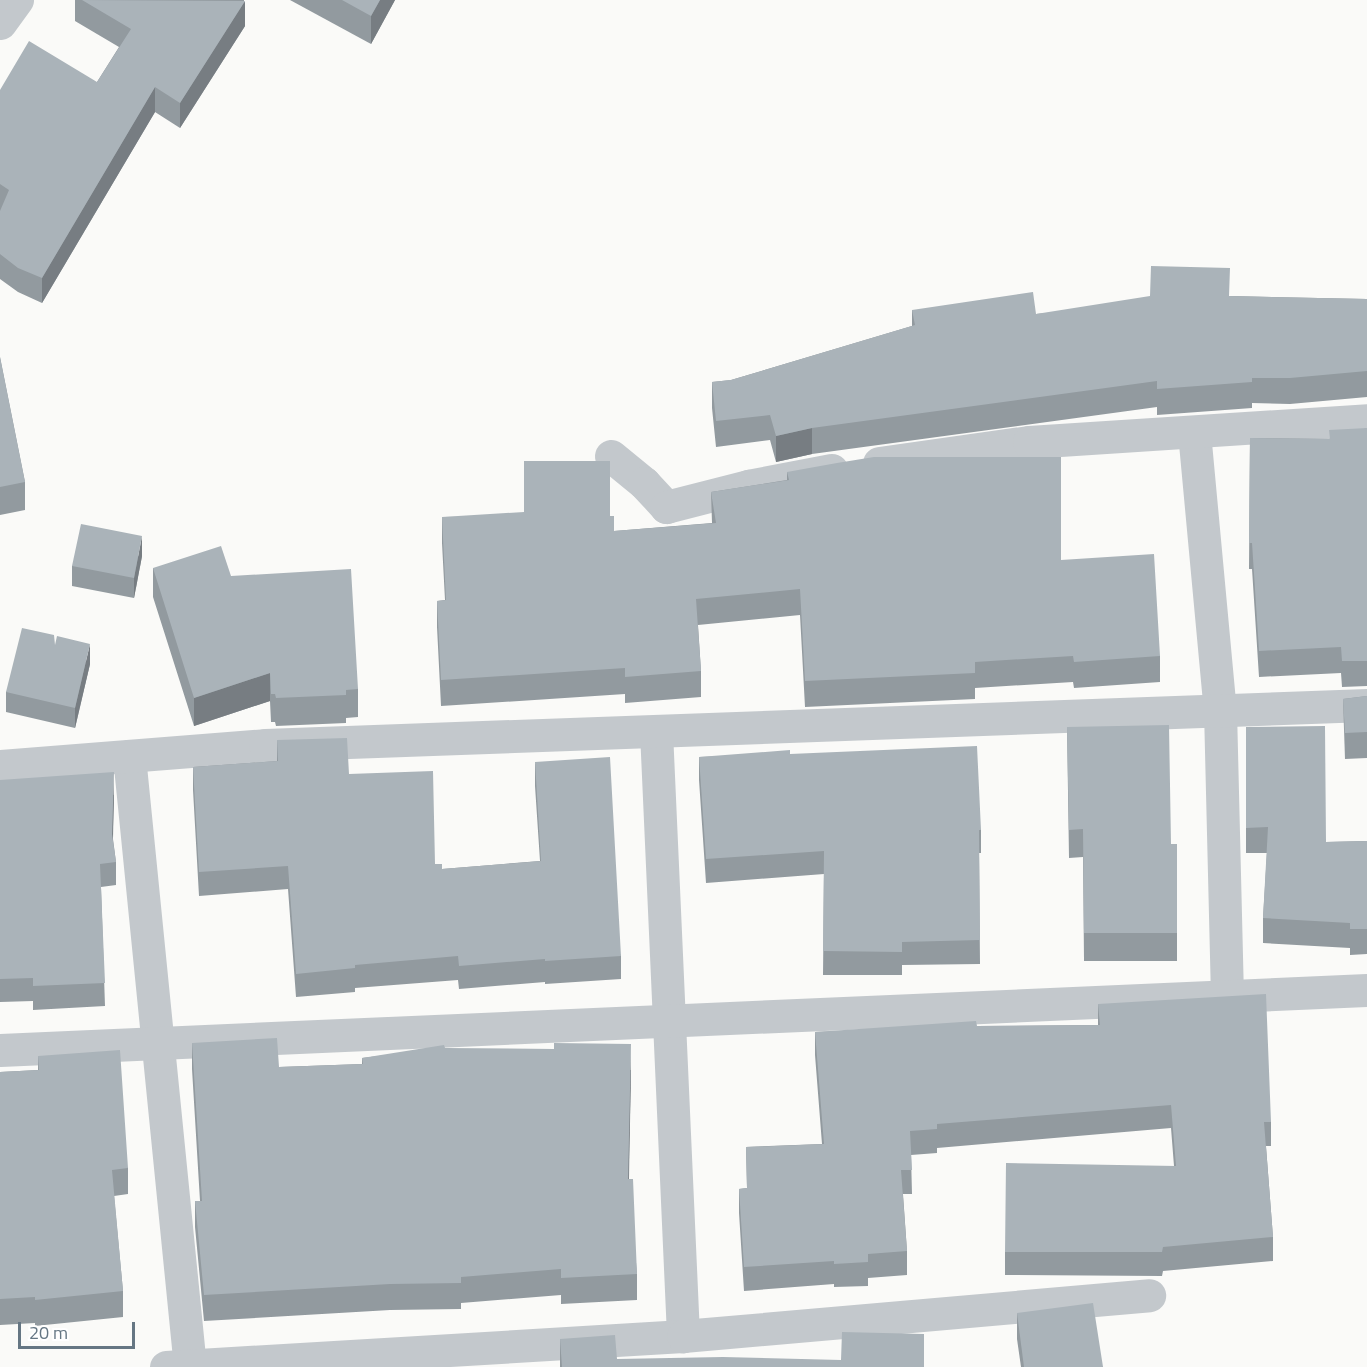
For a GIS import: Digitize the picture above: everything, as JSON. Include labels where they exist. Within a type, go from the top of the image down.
[{"type":"street","points":[[0,23],[18,0]]},
{"type":"street","points":[[611,456],[644,483],[666,507],[748,486],[857,466],[1029,442],[1367,420]]},
{"type":"street","points":[[1194,432],[1220,710],[1227,995]]},
{"type":"street","points":[[0,766],[266,745],[1367,705]]},
{"type":"street","points":[[656,731],[683,1336]]},
{"type":"street","points":[[129,756],[157,1043],[182,1367],[683,1336],[1149,1296]]},
{"type":"street","points":[[0,1050],[1367,990]]},
{"type":"building","points":[[82,0],[245,1],[180,103],[155,87],[42,278],[18,268],[0,254],[0,211],[9,190],[0,184],[0,90],[29,41],[97,82],[131,29]]},
{"type":"building","points":[[342,0],[380,0],[371,16]]},
{"type":"building","points":[[1151,266],[1230,268],[1229,296],[1367,299],[1367,371],[1290,378],[1252,378],[1252,382],[1157,389],[1157,381],[812,428],[776,436],[770,415],[716,421],[712,382],[731,380],[915,325],[912,310],[1033,292],[1036,314],[1150,296]]},
{"type":"building","points":[[0,357],[25,482],[0,487]]},
{"type":"building","points":[[1367,428],[1367,661],[1342,661],[1341,647],[1259,651],[1252,543],[1249,543],[1250,438],[1330,439],[1329,430]]},
{"type":"building","points":[[874,457],[1061,457],[1061,560],[1154,554],[1160,656],[1074,662],[1073,656],[975,662],[975,673],[805,681],[800,589],[696,599],[701,671],[625,677],[625,668],[441,680],[437,601],[446,600],[442,517],[524,512],[524,461],[610,461],[610,516],[614,516],[614,531],[716,523],[711,492],[789,480],[787,472]]},
{"type":"building","points":[[81,524],[142,536],[134,578],[72,566]]},
{"type":"building","points":[[221,546],[231,576],[351,569],[358,689],[346,690],[346,695],[276,698],[275,694],[271,694],[270,673],[194,698],[153,568]]},
{"type":"building","points":[[22,628],[54,635],[55,645],[57,636],[90,644],[75,708],[6,692]]},
{"type":"building","points":[[1367,696],[1367,732],[1345,733],[1343,699]]},
{"type":"building","points":[[1169,725],[1171,844],[1177,844],[1177,933],[1084,933],[1083,829],[1069,830],[1067,727]]},
{"type":"building","points":[[1325,726],[1326,842],[1367,841],[1367,929],[1350,929],[1350,923],[1263,918],[1268,827],[1246,828],[1246,727]]},
{"type":"building","points":[[347,738],[349,774],[433,771],[435,864],[442,864],[442,869],[541,861],[535,762],[610,757],[621,956],[459,966],[458,956],[355,965],[355,968],[296,974],[288,866],[199,872],[193,767],[278,761],[277,740]]},
{"type":"building","points":[[977,746],[981,830],[979,830],[980,940],[902,942],[902,952],[823,951],[824,851],[706,859],[699,757],[790,750],[790,754]]},
{"type":"building","points":[[114,772],[112,834],[116,862],[100,864],[105,983],[33,986],[33,978],[0,979],[0,780]]},
{"type":"building","points":[[1266,994],[1271,1122],[1264,1122],[1273,1237],[1163,1247],[1162,1252],[1005,1252],[1006,1163],[1176,1166],[1171,1105],[937,1124],[937,1129],[910,1131],[912,1170],[901,1170],[907,1251],[868,1254],[868,1262],[834,1264],[834,1261],[744,1267],[739,1189],[747,1188],[746,1147],[824,1144],[815,1032],[976,1021],[977,1026],[1100,1025],[1098,1004]]},
{"type":"building","points":[[277,1038],[279,1067],[363,1064],[362,1058],[444,1045],[445,1048],[554,1049],[554,1043],[631,1044],[628,1179],[633,1179],[637,1274],[561,1278],[561,1269],[461,1277],[461,1283],[390,1284],[204,1295],[195,1201],[202,1201],[192,1043]]},
{"type":"building","points":[[120,1050],[128,1168],[112,1170],[123,1291],[35,1300],[35,1297],[0,1299],[0,1072],[39,1070],[38,1056]]},
{"type":"building","points":[[1093,1303],[1103,1367],[1024,1367],[1017,1313]]},
{"type":"building","points":[[842,1332],[924,1334],[924,1367],[562,1367],[560,1339],[615,1335],[617,1359],[723,1357],[841,1360]]}]
